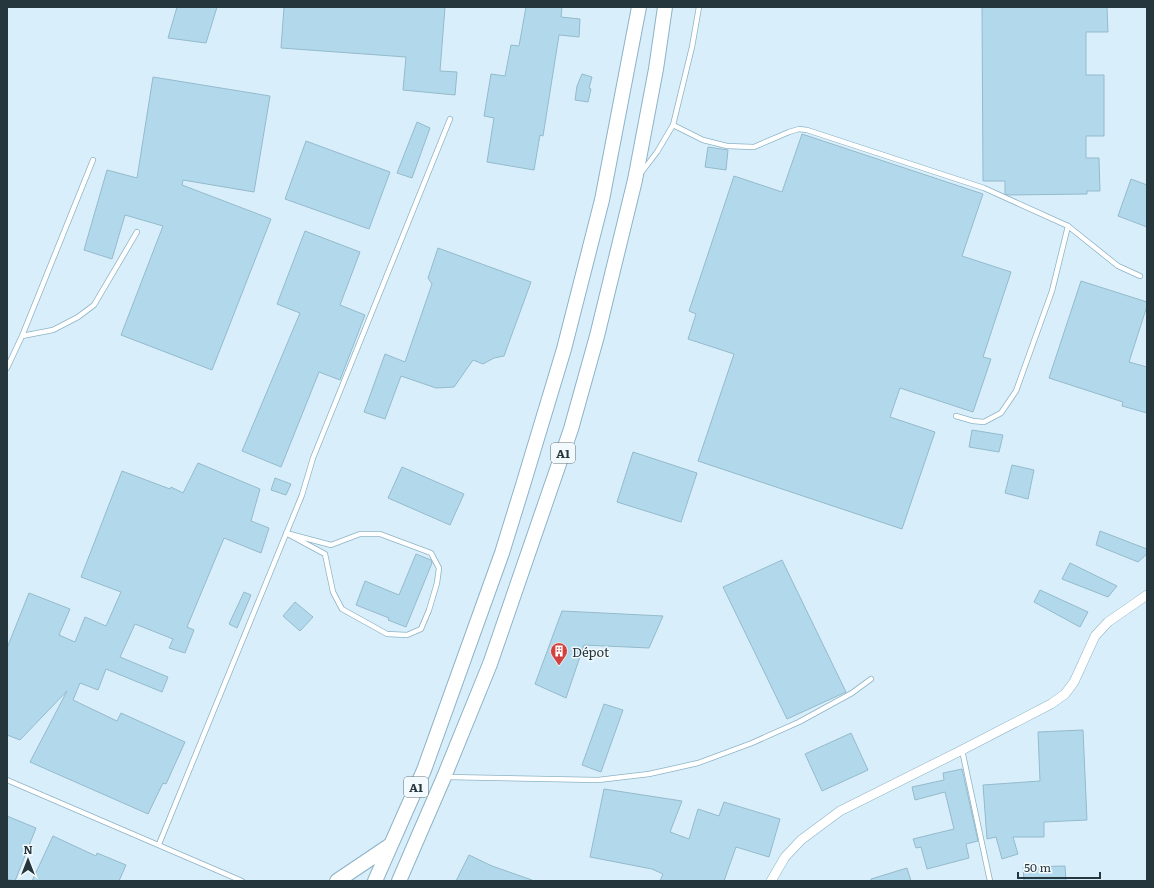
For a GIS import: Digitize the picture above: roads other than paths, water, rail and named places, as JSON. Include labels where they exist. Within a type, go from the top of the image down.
[{"type":"highway","name":"A1","points":[[375,881],[389,846],[424,770],[502,553],[526,477],[564,349],[602,200],[639,7]]},
{"type":"highway","name":"A1","points":[[399,881],[444,777],[490,664],[571,429],[598,336],[634,180],[656,69],[665,7]]},
{"type":"highway","points":[[336,881],[389,846]]},
{"type":"street","points":[[771,881],[785,857],[801,840],[840,811],[1051,704],[1065,694],[1074,682],[1095,636],[1108,622],[1147,595]]},
{"type":"lane","points":[[634,180],[657,152],[673,125],[692,47],[699,7]]},
{"type":"lane","points":[[159,844],[302,495],[313,458],[450,119]]},
{"type":"lane","points":[[673,125],[703,140],[734,147],[754,147],[789,132],[799,129],[807,130],[984,188],[1068,226],[1118,266],[1140,276]]},
{"type":"lane","points":[[7,368],[22,336],[93,160]]},
{"type":"lane","points":[[956,416],[973,422],[984,422],[1001,413],[1016,391],[1052,291],[1068,226]]},
{"type":"lane","points":[[22,336],[53,330],[78,317],[94,305],[137,232]]},
{"type":"lane","points":[[286,533],[331,545],[360,534],[380,534],[431,553],[439,568],[437,583],[429,610],[421,629],[407,635],[387,634],[342,609],[333,592],[325,554],[286,533]]},
{"type":"lane","points":[[444,777],[598,780],[649,774],[698,763],[752,743],[799,722],[852,693],[871,678]]},
{"type":"lane","points":[[962,750],[990,881]]},
{"type":"lane","points":[[7,780],[159,844],[242,881]]},
{"type":"place","name":"Dépot","points":[[559,666]]}]
